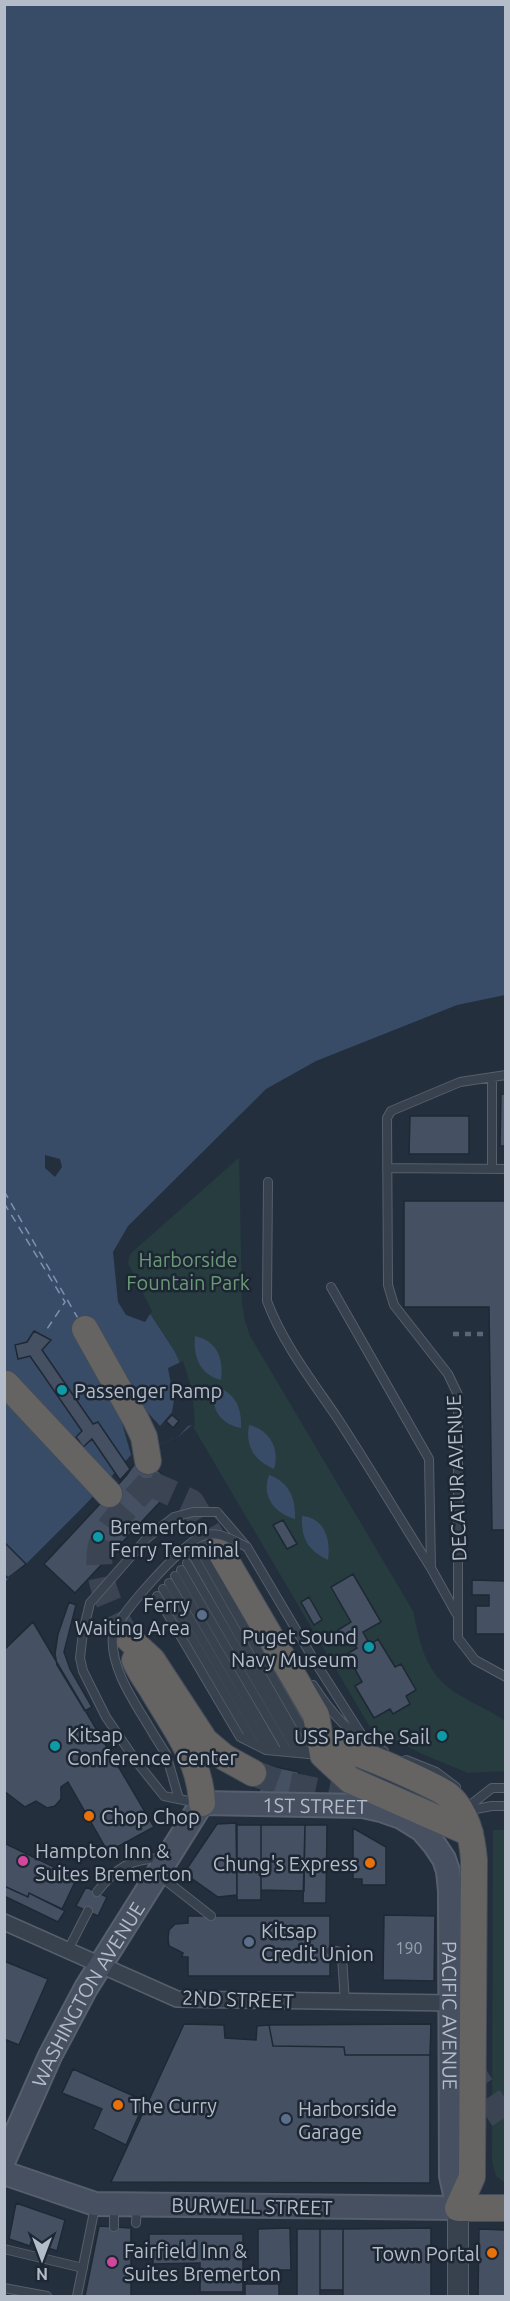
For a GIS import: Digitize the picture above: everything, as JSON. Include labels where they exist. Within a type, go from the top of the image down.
[{"type":"highway","points":[[85,1329],[136,1420],[144,1437],[148,1461]]},
{"type":"highway","points":[[6,1384],[109,1494]]},
{"type":"highway","points":[[198,1557],[317,1744],[352,1752],[425,1782],[448,1795],[448,1822]]},
{"type":"highway","points":[[190,1801],[201,1786],[196,1768],[186,1746],[136,1664],[127,1637],[152,1660],[206,1741],[224,1757],[253,1773]]},
{"type":"highway","name":"PACIFIC AVENUE","points":[[448,1822],[474,1860],[472,2177],[458,2208]]},
{"type":"highway","name":"BURWELL STREET","points":[[458,2208],[506,2208]]},
{"type":"main road","name":"1ST STREET","points":[[190,1801],[363,1806],[401,1817],[448,1822]]},
{"type":"main road","name":"WASHINGTON AVENUE","points":[[4,2160],[50,2056],[99,1964],[162,1866],[190,1801]]},
{"type":"main road","name":"PACIFIC AVENUE","points":[[448,1822],[435,1844],[448,1870],[452,2003],[451,2176],[458,2208]]},
{"type":"main road","name":"BURWELL STREET","points":[[4,2173],[137,2213],[458,2208]]},
{"type":"street","name":"2ND STREET","points":[[4,1922],[177,1999],[452,2003]]},
{"type":"street","name":"PACIFIC AVENUE","points":[[458,2208],[458,2296]]},
{"type":"lane","name":"DECATUR AVENUE","points":[[506,1075],[460,1082],[391,1111],[387,1118],[388,1286],[394,1305],[448,1374],[458,1395],[458,1638],[475,1660],[506,1677]]},
{"type":"lane","points":[[492,1077],[492,1169]]},
{"type":"lane","points":[[387,1168],[506,1169]]},
{"type":"lane","points":[[267,1182],[267,1301],[273,1316],[317,1390],[338,1419],[431,1568],[457,1615]]},
{"type":"lane","points":[[331,1287],[429,1459],[431,1568]]},
{"type":"lane","points":[[190,1801],[164,1796],[136,1761],[106,1717],[83,1671],[80,1658],[90,1603],[147,1538],[174,1517],[193,1512],[217,1512],[247,1547],[365,1741]]},
{"type":"lane","points":[[190,1801],[166,1754],[117,1672],[113,1635],[121,1617],[178,1554],[200,1537],[218,1533],[247,1547]]},
{"type":"lane","points":[[198,1557],[317,1744],[298,1753],[266,1750],[240,1737],[160,1592],[253,1743]]},
{"type":"lane","points":[[198,1557],[288,1752]]},
{"type":"lane","points":[[198,1557],[298,1753]]},
{"type":"lane","points":[[266,1750],[172,1580],[277,1751]]},
{"type":"lane","points":[[306,1675],[327,1707],[345,1728],[381,1750],[436,1772],[457,1788],[460,1795],[448,1822]]},
{"type":"lane","points":[[448,1822],[492,1788],[506,1788]]},
{"type":"lane","points":[[448,1822],[492,1806],[506,1806]]},
{"type":"lane","points":[[97,1892],[118,1869],[141,1859],[162,1866],[212,1916]]},
{"type":"lane","points":[[68,1950],[88,1911]]},
{"type":"lane","points":[[330,1951],[337,1951],[342,1956],[345,2002]]},
{"type":"lane","points":[[105,2204],[114,2227]]},
{"type":"lane","points":[[77,2296],[83,2268],[105,2204]]},
{"type":"lane","points":[[4,2249],[83,2268]]},
{"type":"lane","points":[[4,2288],[47,2296]]},
{"type":"green space","name":"Harborside Fountain Park","points":[[239,1153],[242,1304],[250,1336],[413,1611],[422,1649],[433,1670],[449,1688],[505,1721],[505,1771],[468,1773],[422,1754],[370,1727],[192,1425],[175,1352],[147,1309],[125,1264],[127,1253]]},
{"type":"green space","points":[[493,1830],[506,1830],[505,2183],[496,2176],[492,2162]]},
{"type":"water","points":[[5,5],[505,5],[505,1018],[458,1022],[297,1090],[131,1248],[125,1264],[147,1309],[175,1352],[181,1366],[192,1425],[178,1437],[131,1455],[84,1506],[5,1582]]},
{"type":"water","points":[[195,1336],[203,1338],[214,1346],[220,1358],[221,1380],[208,1374],[199,1364],[195,1351]]},
{"type":"water","points":[[215,1385],[228,1392],[236,1402],[240,1413],[241,1428],[227,1423],[218,1413],[213,1400]]},
{"type":"water","points":[[249,1425],[263,1431],[272,1441],[276,1454],[274,1469],[262,1462],[253,1452],[249,1440]]},
{"type":"water","points":[[269,1475],[282,1482],[290,1492],[295,1519],[281,1513],[271,1503],[267,1490]]},
{"type":"water","points":[[302,1516],[316,1521],[325,1531],[329,1552],[328,1560],[315,1552],[307,1543]]},
{"type":"pier","points":[[505,995],[506,1021],[459,1025],[381,1069],[298,1092],[241,1156],[130,1254],[128,1263],[152,1311],[145,1322],[126,1315],[118,1302],[113,1252],[128,1226],[266,1089],[316,1061],[457,1005]]},
{"type":"pier","points":[[45,1155],[60,1159],[62,1167],[55,1177],[45,1168]]},
{"type":"pier","points":[[183,1361],[192,1390],[195,1425],[188,1426],[178,1437],[131,1455],[117,1405],[133,1396],[160,1426],[172,1412],[174,1400],[168,1368]]},
{"type":"building","points":[[501,1094],[506,1094],[506,1146],[500,1146]]},
{"type":"building","points":[[410,1116],[469,1116],[469,1154],[409,1154]]},
{"type":"building","points":[[404,1201],[506,1201],[506,1530],[492,1530],[489,1307],[404,1307]]},
{"type":"building","name":"Passenger Ramp","points":[[34,1331],[51,1340],[42,1350],[93,1424],[98,1422],[130,1469],[120,1480],[92,1439],[83,1447],[76,1437],[82,1431],[30,1356],[18,1359],[15,1345],[27,1342]]},
{"type":"building","points":[[172,1415],[179,1421],[173,1428],[166,1421]]},
{"type":"building","name":"Bremerton Ferry Terminal","points":[[141,1455],[175,1486],[75,1593],[44,1564],[126,1476]]},
{"type":"building","points":[[283,1520],[297,1544],[287,1549],[273,1525]]},
{"type":"building","points":[[4,1542],[26,1564],[8,1578],[4,1574]]},
{"type":"building","name":"Puget Sound Navy Museum","points":[[353,1574],[381,1622],[363,1632],[370,1645],[378,1639],[395,1667],[401,1664],[416,1690],[406,1696],[410,1704],[393,1714],[390,1709],[374,1718],[355,1686],[362,1682],[347,1654],[357,1648],[353,1642],[347,1645],[338,1630],[351,1622],[331,1587]]},
{"type":"building","points":[[472,1580],[506,1581],[506,1634],[476,1634],[476,1606],[489,1606],[489,1595],[472,1595]]},
{"type":"building","points":[[309,1597],[322,1620],[314,1625],[301,1602]]},
{"type":"building","points":[[69,1602],[76,1605],[64,1652],[70,1669],[92,1707],[85,1711],[57,1665],[55,1654],[58,1634]]},
{"type":"building","name":"Kitsap Conference Center","points":[[33,1622],[154,1827],[108,1852],[68,1782],[61,1787],[61,1799],[55,1806],[47,1808],[36,1801],[25,1807],[4,1791],[4,1650]]},
{"type":"building","points":[[266,1765],[299,1772],[294,1797],[258,1796]]},
{"type":"building","points":[[236,1823],[237,1895],[218,1897],[184,1873],[217,1824]]},
{"type":"building","points":[[237,1825],[261,1825],[261,1900],[237,1900]]},
{"type":"building","points":[[261,1825],[305,1825],[304,1891],[261,1890]]},
{"type":"building","points":[[305,1825],[327,1825],[326,1903],[303,1903]]},
{"type":"building","name":"Chung's Express","points":[[353,1828],[386,1847],[386,1885],[362,1885],[362,1879],[353,1879]]},
{"type":"building","name":"Hampton Inn & Suites Bremerton","points":[[4,1843],[77,1878],[62,1909],[29,1893],[28,1897],[4,1886]]},
{"type":"building","points":[[4,1886],[28,1897],[29,1893],[65,1911],[58,1922],[4,1896]]},
{"type":"building","points":[[86,1887],[107,1897],[98,1916],[76,1906]]},
{"type":"building","points":[[384,1915],[435,1916],[434,1981],[383,1980]]},
{"type":"building","name":"Kitsap Credit Union","points":[[188,1916],[330,1916],[330,1976],[188,1976],[188,1957],[182,1957],[183,1953],[169,1946],[168,1938],[169,1930],[175,1924],[188,1923]]},
{"type":"building","points":[[4,1961],[48,1979],[19,2045],[4,2039]]},
{"type":"building","name":"Harborside Garage","points":[[184,2024],[224,2025],[225,2038],[256,2040],[257,2026],[269,2025],[273,2046],[344,2047],[345,2055],[430,2055],[430,2183],[111,2182]]},
{"type":"building","points":[[431,2024],[430,2055],[345,2055],[344,2047],[273,2046],[269,2025]]},
{"type":"building","name":"The Curry","points":[[73,2069],[145,2101],[126,2145],[93,2129],[102,2109],[62,2093]]},
{"type":"building","points":[[16,2203],[65,2220],[57,2251],[31,2242],[30,2246],[9,2239]]},
{"type":"building","name":"Fairfield Inn & Suites Bremerton","points":[[99,2226],[131,2228],[131,2296],[85,2296]]},
{"type":"building","points":[[290,2228],[291,2270],[258,2270],[258,2229]]},
{"type":"building","points":[[431,2228],[431,2296],[343,2296],[343,2229]]},
{"type":"building","points":[[297,2229],[320,2229],[320,2296],[297,2296]]},
{"type":"building","points":[[320,2229],[343,2229],[343,2290],[320,2290]]},
{"type":"building","points":[[479,2229],[506,2230],[506,2296],[478,2296]]},
{"type":"building","points":[[149,2234],[243,2234],[243,2292],[200,2292],[200,2263],[153,2264],[153,2248],[149,2248]]},
{"type":"building","points":[[245,2284],[279,2284],[279,2296],[245,2296]]},
{"type":"ferry route","points":[[4,1191],[79,1320]]},
{"type":"ferry route","points":[[4,1203],[65,1302],[47,1329]]},
{"type":"tunnel","points":[[127,1637],[107,1598],[100,1569],[100,1555],[102,1541],[109,1528],[149,1483],[148,1461]]},
{"type":"tunnel","points":[[149,1483],[191,1502],[219,1549]]},
{"type":"tunnel","points":[[253,1773],[284,1784],[366,1801]]},
{"type":"tunnel","points":[[471,2063],[474,2075],[506,2123]]},
{"type":"railway","points":[[453,1334],[488,1334]]},
{"type":"place","name":"Passenger Ramp","points":[[62,1390]]},
{"type":"place","name":"Bremerton Ferry Terminal","points":[[98,1537]]},
{"type":"place","name":"Ferry Waiting Area","points":[[202,1615]]},
{"type":"place","name":"Puget Sound Navy Museum","points":[[369,1647]]},
{"type":"place","name":"USS Parche Sail","points":[[442,1736]]},
{"type":"place","name":"Kitsap Conference Center","points":[[55,1746]]},
{"type":"place","name":"Chop Chop","points":[[89,1816]]},
{"type":"place","name":"Hampton Inn & Suites Bremerton","points":[[23,1861]]},
{"type":"place","name":"Chung's Express","points":[[370,1863]]},
{"type":"place","name":"Kitsap Credit Union","points":[[249,1942]]},
{"type":"place","name":"The Curry","points":[[118,2105]]},
{"type":"place","name":"Harborside Garage","points":[[286,2119]]},
{"type":"place","name":"Town Portal","points":[[492,2253]]},
{"type":"place","name":"Fairfield Inn & Suites Bremerton","points":[[112,2262]]}]
